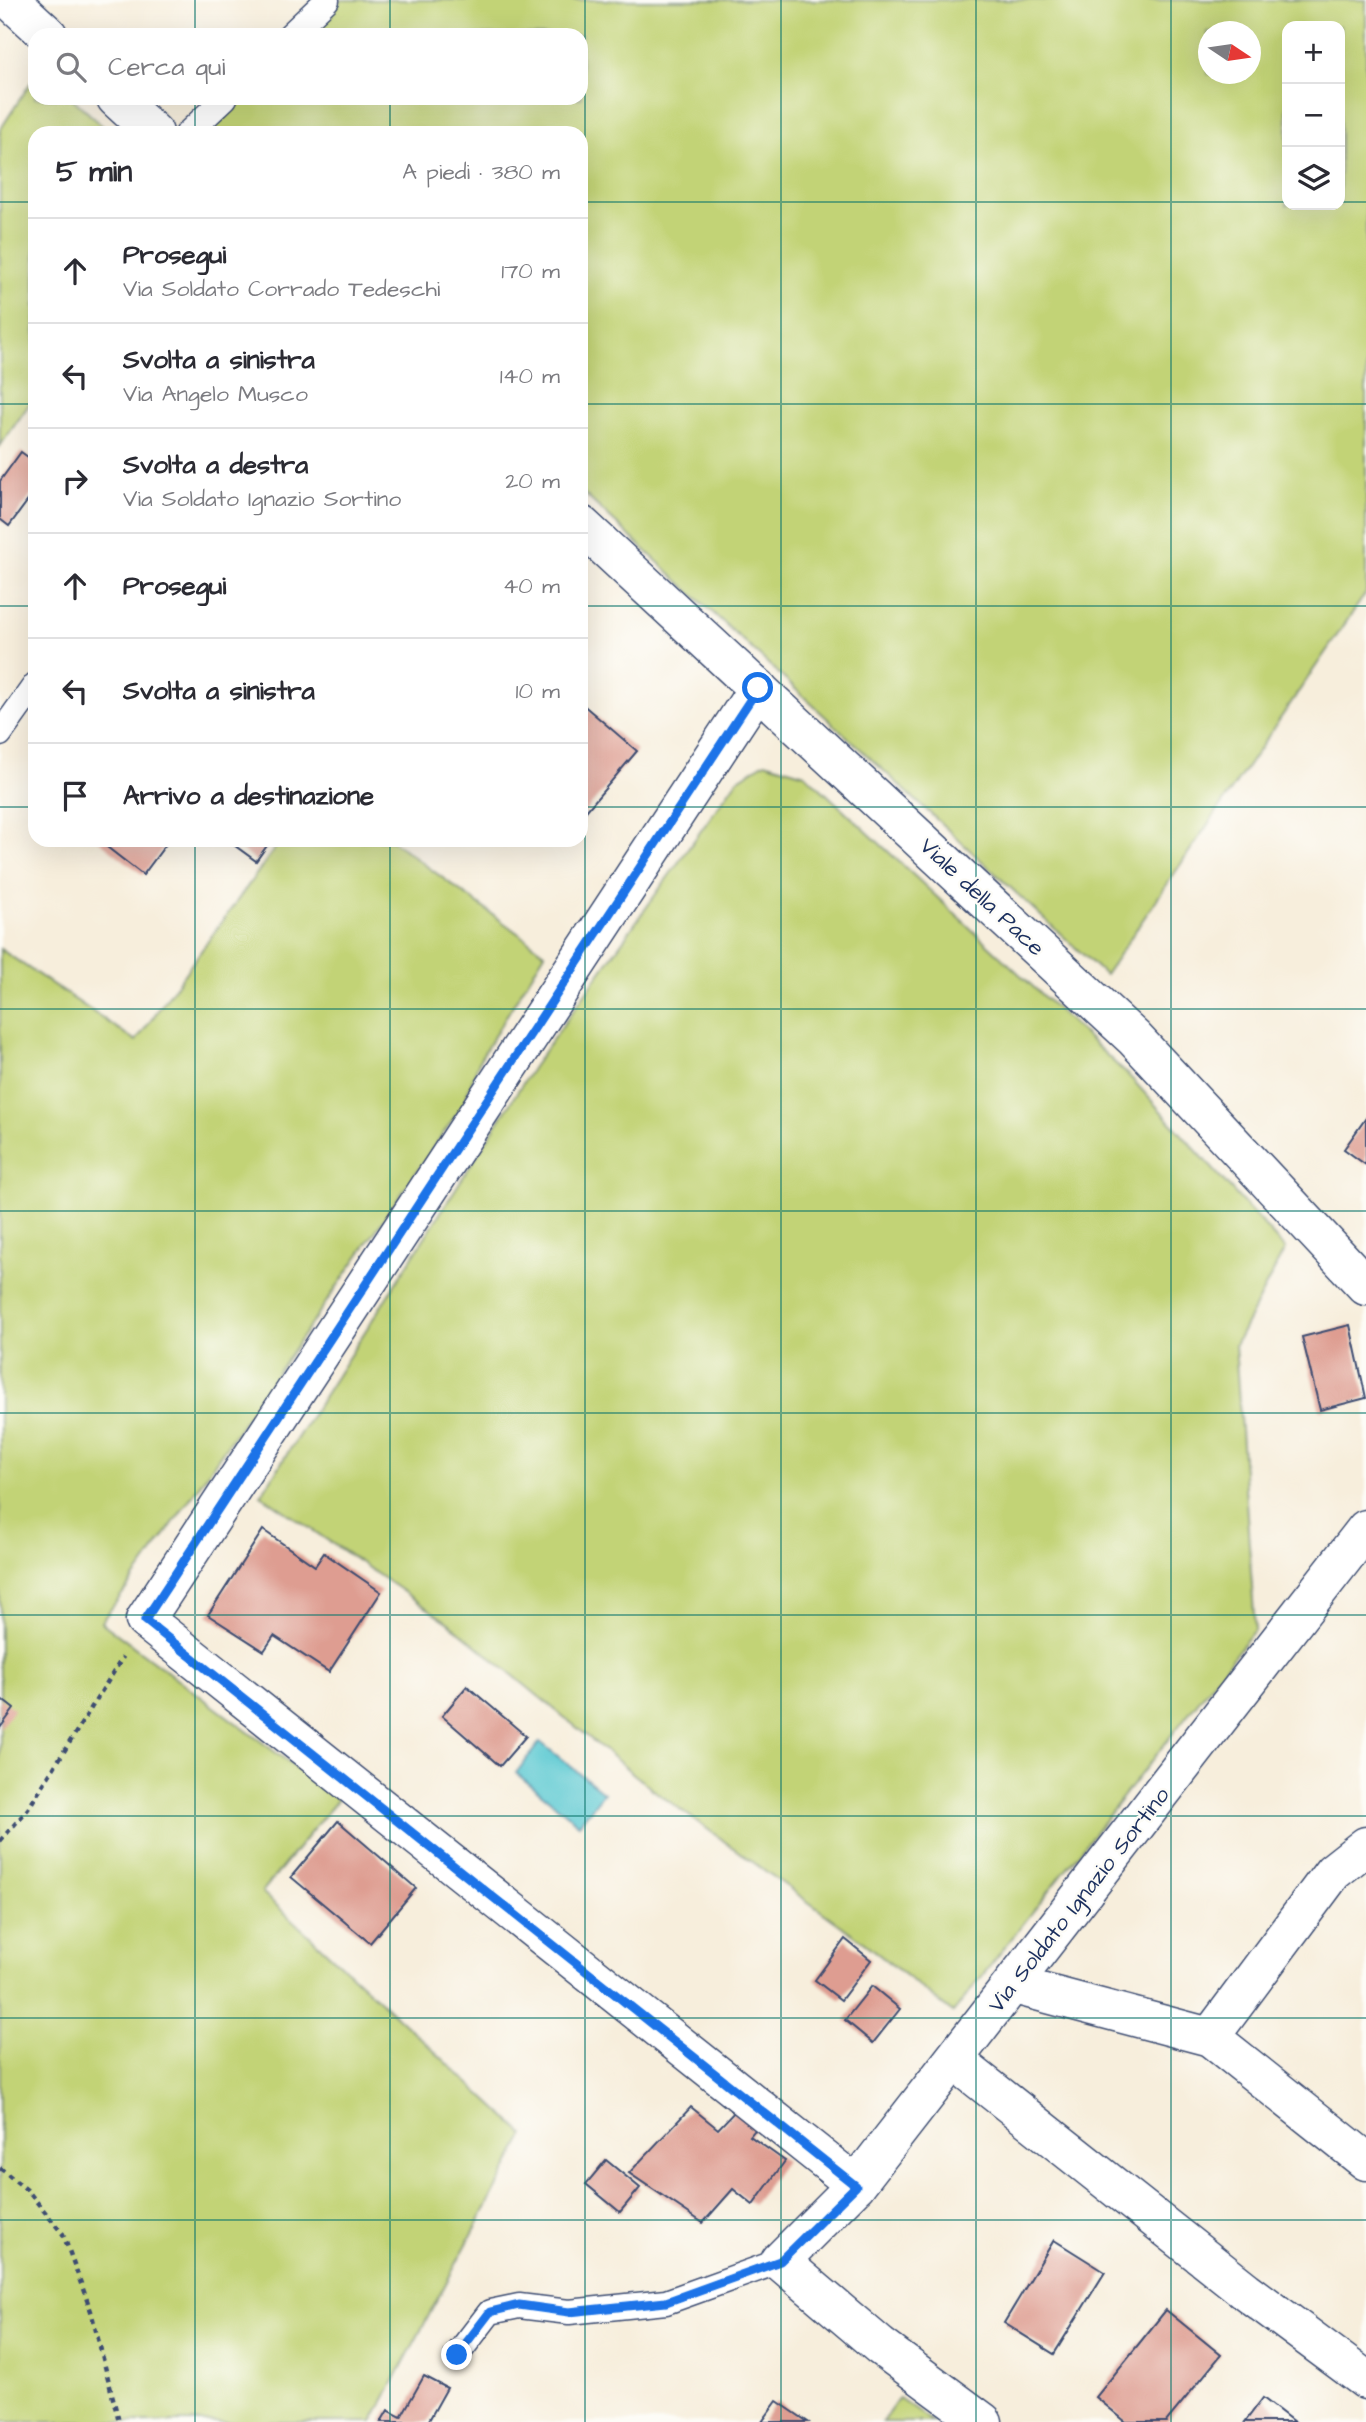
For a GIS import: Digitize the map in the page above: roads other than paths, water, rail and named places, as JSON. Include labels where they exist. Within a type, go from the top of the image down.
[{"type":"street","points":[[10,0],[40,28]]},
{"type":"street","points":[[124,105],[146,126]]},
{"type":"street","name":"Viale della Pace","points":[[588,531],[1134,1038],[1366,1286]]},
{"type":"street","points":[[758,688],[145,1620],[856,2186]]},
{"type":"street","name":"Via Soldato Ignazio Sortino","points":[[780,2261],[856,2186],[1366,1529]]},
{"type":"street","points":[[1210,2037],[1334,1872],[1366,1846]]},
{"type":"street","points":[[1014,1985],[1210,2037],[1366,2161]]},
{"type":"street","points":[[954,2060],[1246,2291],[1366,2380]]},
{"type":"street","points":[[780,2261],[880,2346],[983,2422]]},
{"type":"lane","points":[[297,28],[327,0]]},
{"type":"lane","points":[[195,126],[218,105]]},
{"type":"lane","points":[[0,734],[28,695]]},
{"type":"lane","points":[[457,2355],[490,2312],[519,2305],[569,2312],[666,2302],[780,2261]]},
{"type":"water","points":[[540,1742],[604,1793],[579,1824],[516,1773]]}]
